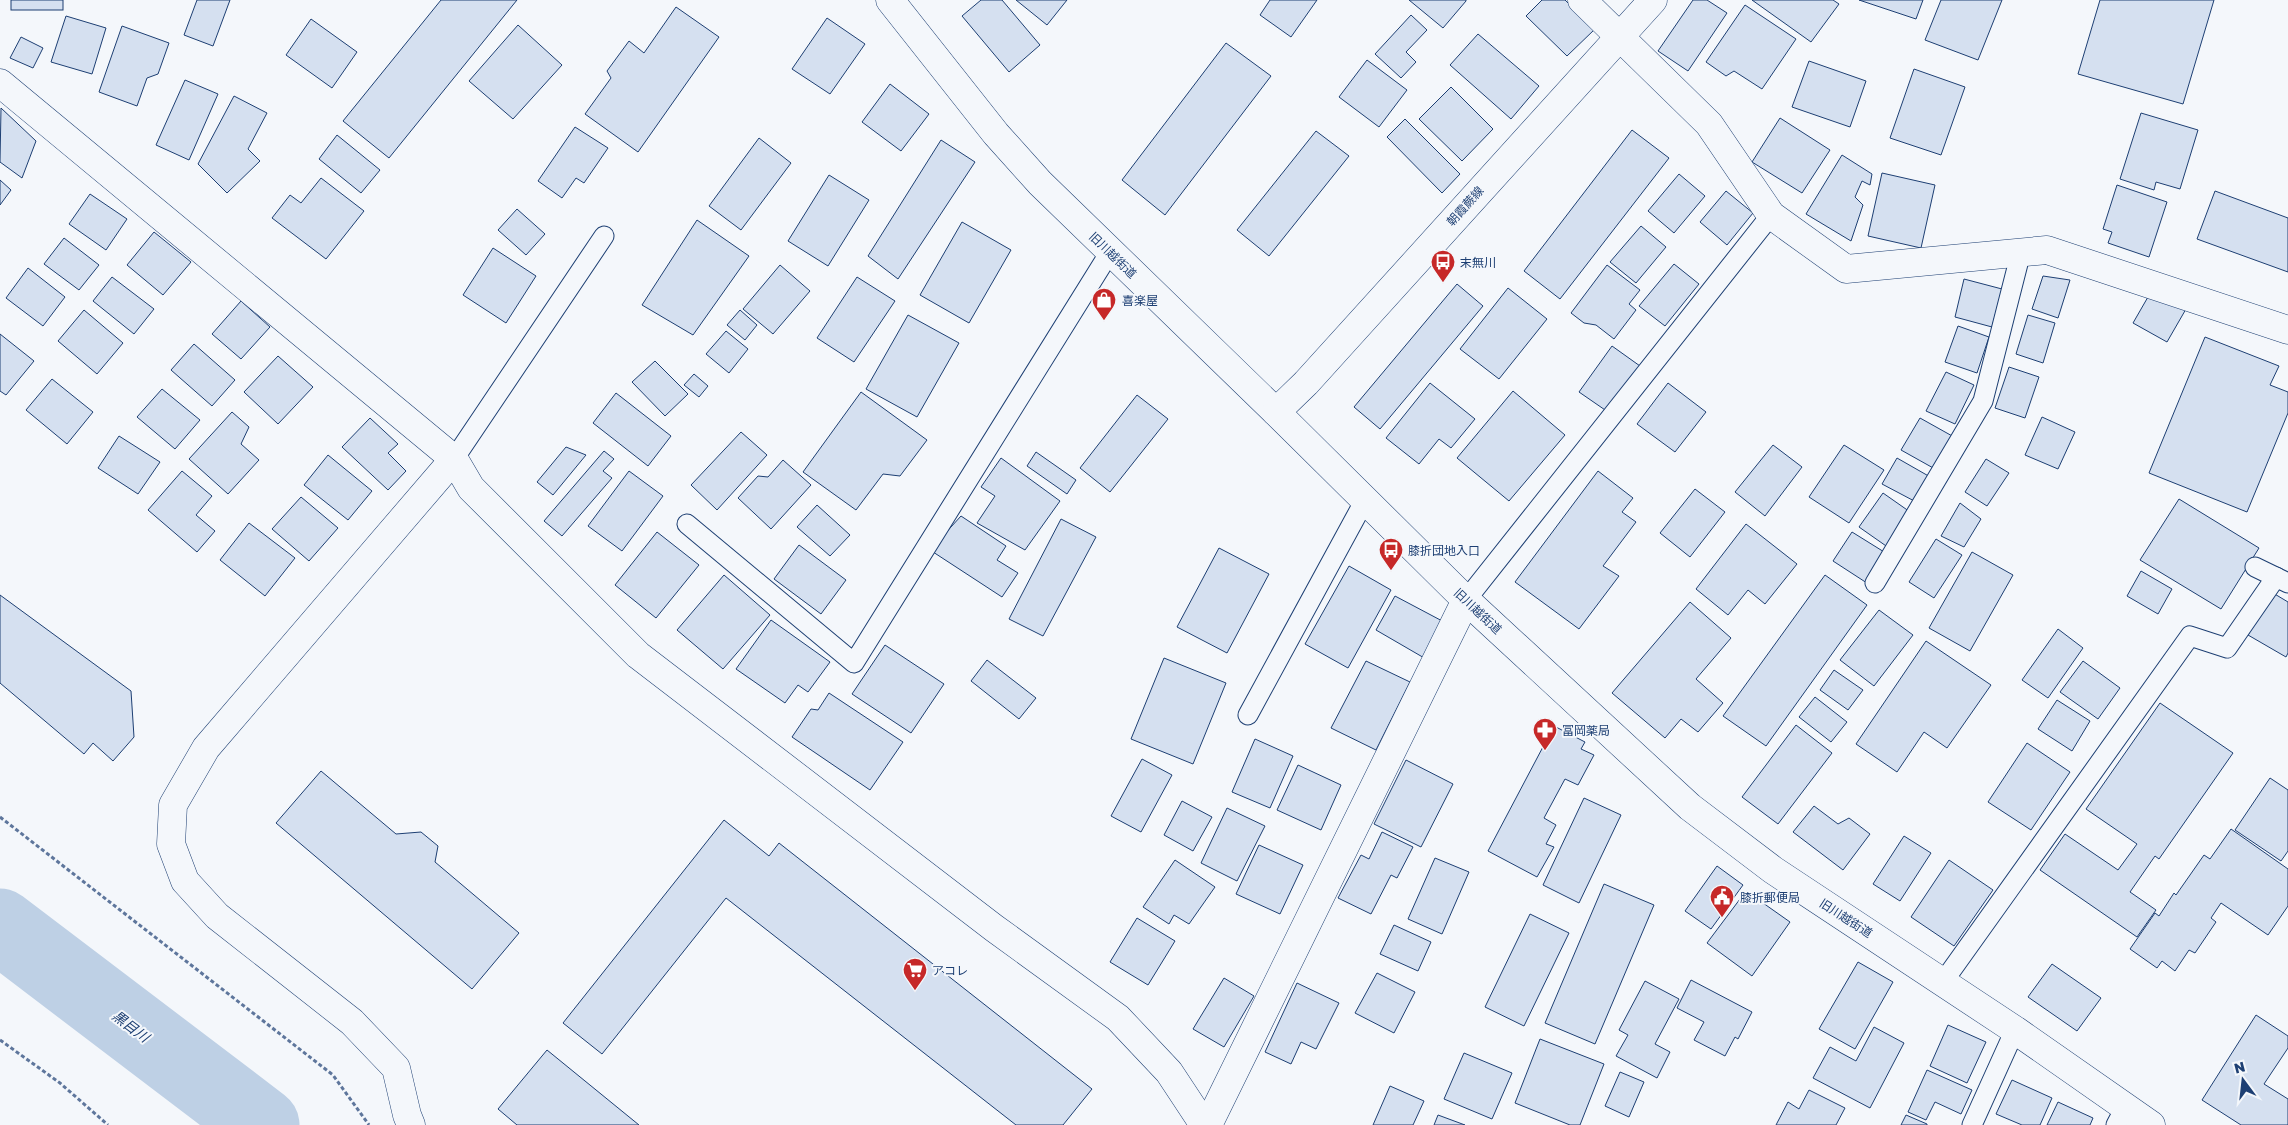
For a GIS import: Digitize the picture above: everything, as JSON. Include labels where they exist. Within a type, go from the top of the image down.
[{"type":"street","name":"旧川越街道","points":[[890,0],[996,134],[1040,182],[1466,600],[1690,807],[1773,870],[2016,1030],[2121,1116],[2151,1125]]},
{"type":"street","points":[[1582,0],[1710,124],[1771,215],[1846,269],[2047,250],[2288,330]]},
{"type":"street","name":"朝霞蕨線","points":[[1276,412],[1306,383],[1653,0]]},
{"type":"street","points":[[0,83],[454,459],[471,488],[638,655],[986,922],[1118,1018],[1169,1072],[1204,1125]]},
{"type":"street","points":[[411,1125],[406,1115],[396,1068],[352,1022],[217,916],[185,881],[171,844],[173,805],[206,748],[454,459]]},
{"type":"street","points":[[1208,1125],[1466,600]]},
{"type":"lane","points":[[1466,600],[1771,215]]},
{"type":"lane","points":[[454,459],[604,236]]},
{"type":"lane","points":[[687,524],[854,663],[1110,252]]},
{"type":"lane","points":[[1875,583],[1982,401],[2021,252]]},
{"type":"lane","points":[[1248,715],[1365,500]]},
{"type":"lane","points":[[1943,982],[2190,636],[2227,648],[2282,580],[2254,567]]},
{"type":"lane","points":[[1972,1125],[2016,1030]]},
{"type":"path","points":[[0,816],[333,1075],[369,1125]]},
{"type":"path","points":[[0,1040],[60,1084],[108,1125]]},
{"type":"building","points":[[11,0],[63,0],[63,10],[11,10]]},
{"type":"building","points":[[197,0],[230,0],[213,46],[184,35]]},
{"type":"building","points":[[441,0],[517,0],[389,158],[343,121]]},
{"type":"building","points":[[981,0],[1002,0],[1040,45],[1009,72],[962,16]]},
{"type":"building","points":[[1016,0],[1067,0],[1047,25]]},
{"type":"building","points":[[1270,0],[1317,0],[1291,37],[1260,15]]},
{"type":"building","points":[[1409,0],[1466,0],[1466,1],[1443,28]]},
{"type":"building","points":[[1542,0],[1565,0],[1595,29],[1567,56],[1526,16]]},
{"type":"building","points":[[1693,0],[1707,0],[1727,13],[1688,71],[1658,51]]},
{"type":"building","points":[[1752,0],[1833,0],[1839,4],[1811,42]]},
{"type":"building","points":[[1859,0],[1923,0],[1916,19]]},
{"type":"building","points":[[1941,0],[2002,0],[1978,60],[1925,40]]},
{"type":"building","points":[[2100,0],[2214,0],[2183,104],[2078,74]]},
{"type":"building","points":[[1745,5],[1796,39],[1762,89],[1734,71],[1726,76],[1706,62]]},
{"type":"building","points":[[676,7],[719,37],[638,152],[585,114],[611,78],[607,71],[629,41],[644,53]]},
{"type":"building","points":[[1411,15],[1427,30],[1406,52],[1416,62],[1401,78],[1375,54]]},
{"type":"building","points":[[66,16],[106,28],[92,74],[51,62]]},
{"type":"building","points":[[827,18],[865,44],[830,94],[792,69]]},
{"type":"building","points":[[311,19],[357,52],[332,88],[286,55]]},
{"type":"building","points":[[518,25],[562,65],[513,119],[469,81]]},
{"type":"building","points":[[122,26],[169,43],[158,74],[147,78],[137,106],[99,92]]},
{"type":"building","points":[[1478,34],[1539,86],[1511,119],[1450,65]]},
{"type":"building","points":[[21,37],[43,48],[33,68],[10,58]]},
{"type":"building","points":[[1226,43],[1271,76],[1165,215],[1122,180]]},
{"type":"building","points":[[1367,60],[1407,90],[1379,127],[1339,97]]},
{"type":"building","points":[[1809,61],[1866,81],[1850,127],[1792,107]]},
{"type":"building","points":[[1914,69],[1965,87],[1941,155],[1890,138]]},
{"type":"building","points":[[185,80],[218,94],[189,160],[156,145]]},
{"type":"building","points":[[890,84],[929,114],[901,151],[862,122]]},
{"type":"building","points":[[1451,87],[1493,129],[1462,161],[1419,119]]},
{"type":"building","points":[[234,96],[267,113],[248,149],[260,161],[227,193],[198,164]]},
{"type":"building","points":[[1,108],[36,141],[22,178],[0,162]]},
{"type":"building","points":[[2141,113],[2198,130],[2180,189],[2156,182],[2154,190],[2120,179]]},
{"type":"building","points":[[1780,118],[1830,150],[1802,193],[1752,162]]},
{"type":"building","points":[[1405,119],[1460,174],[1442,193],[1387,137]]},
{"type":"building","points":[[575,127],[608,148],[584,183],[576,178],[562,198],[538,181]]},
{"type":"building","points":[[1632,130],[1669,158],[1560,299],[1524,271]]},
{"type":"building","points":[[1316,131],[1349,156],[1269,256],[1237,230]]},
{"type":"building","points":[[337,135],[380,170],[361,193],[319,159]]},
{"type":"building","points":[[759,138],[791,163],[741,230],[709,206]]},
{"type":"building","points":[[941,140],[975,162],[898,279],[868,256]]},
{"type":"building","points":[[1842,155],[1872,174],[1870,185],[1862,181],[1855,197],[1863,205],[1851,241],[1806,214]]},
{"type":"building","points":[[1882,173],[1935,185],[1921,248],[1868,236]]},
{"type":"building","points":[[1679,174],[1705,196],[1674,233],[1648,211]]},
{"type":"building","points":[[829,175],[869,200],[828,266],[788,241]]},
{"type":"building","points":[[321,178],[364,211],[326,259],[272,218],[290,195],[301,203]]},
{"type":"building","points":[[0,180],[11,190],[0,205]]},
{"type":"building","points":[[2117,185],[2167,202],[2149,257],[2108,243],[2112,232],[2103,229]]},
{"type":"building","points":[[1726,191],[1753,213],[1727,245],[1700,222]]},
{"type":"building","points":[[2215,191],[2288,218],[2288,272],[2197,239]]},
{"type":"building","points":[[90,194],[127,219],[106,250],[69,224]]},
{"type":"building","points":[[517,209],[545,234],[526,255],[498,230]]},
{"type":"building","points":[[697,220],[749,256],[693,335],[642,305]]},
{"type":"building","points":[[962,222],[1011,250],[969,323],[920,295]]},
{"type":"building","points":[[1641,226],[1666,247],[1636,283],[1610,262]]},
{"type":"building","points":[[154,232],[191,262],[163,295],[127,265]]},
{"type":"building","points":[[64,238],[99,265],[79,290],[44,264]]},
{"type":"building","points":[[493,248],[536,276],[506,323],[463,295]]},
{"type":"building","points":[[1674,264],[1699,284],[1665,326],[1639,306]]},
{"type":"building","points":[[780,265],[810,291],[773,334],[743,309]]},
{"type":"building","points":[[1607,265],[1640,290],[1629,304],[1636,310],[1614,339],[1596,325],[1584,323],[1571,313]]},
{"type":"building","points":[[28,268],[65,297],[43,326],[6,298]]},
{"type":"building","points":[[2043,276],[2070,280],[2058,318],[2032,309]]},
{"type":"building","points":[[112,277],[154,309],[134,334],[93,301]]},
{"type":"building","points":[[857,277],[895,301],[854,362],[817,338]]},
{"type":"building","points":[[1964,279],[2002,289],[1992,327],[1955,317]]},
{"type":"building","points":[[1457,284],[1483,306],[1380,429],[1354,407]]},
{"type":"building","points":[[1508,288],[1547,319],[1499,379],[1460,349]]},
{"type":"building","points":[[2152,290],[2186,309],[2167,342],[2133,323]]},
{"type":"building","points":[[241,301],[270,327],[241,359],[212,334]]},
{"type":"building","points":[[84,310],[123,343],[97,374],[58,341]]},
{"type":"building","points":[[740,310],[757,325],[745,340],[727,325]]},
{"type":"building","points":[[908,315],[959,343],[917,417],[866,389]]},
{"type":"building","points":[[2028,315],[2055,323],[2043,363],[2016,354]]},
{"type":"building","points":[[1958,326],[1989,337],[1977,373],[1945,362]]},
{"type":"building","points":[[726,331],[748,349],[729,373],[706,354]]},
{"type":"building","points":[[0,334],[34,361],[6,395],[0,391]]},
{"type":"building","points":[[2205,337],[2279,366],[2270,385],[2288,392],[2288,413],[2247,512],[2149,473]]},
{"type":"building","points":[[194,344],[235,380],[212,406],[171,370]]},
{"type":"building","points":[[1612,346],[1640,366],[1608,412],[1579,392]]},
{"type":"building","points":[[278,356],[313,387],[278,424],[244,392]]},
{"type":"building","points":[[655,361],[688,394],[665,416],[632,382]]},
{"type":"building","points":[[2009,367],[2039,377],[2025,418],[1995,408]]},
{"type":"building","points":[[1946,372],[1974,385],[1955,424],[1926,411]]},
{"type":"building","points":[[694,374],[708,386],[699,397],[684,385]]},
{"type":"building","points":[[52,379],[93,412],[67,444],[26,410]]},
{"type":"building","points":[[1430,383],[1475,419],[1451,448],[1439,439],[1419,464],[1386,438]]},
{"type":"building","points":[[1668,383],[1706,412],[1675,452],[1637,424]]},
{"type":"building","points":[[162,389],[200,420],[175,449],[137,417]]},
{"type":"building","points":[[1513,391],[1565,435],[1509,501],[1457,458]]},
{"type":"building","points":[[861,392],[927,440],[900,476],[883,474],[856,510],[803,472]]},
{"type":"building","points":[[616,393],[671,436],[648,466],[593,423]]},
{"type":"building","points":[[1137,395],[1168,419],[1110,492],[1080,468]]},
{"type":"building","points":[[232,412],[249,427],[241,444],[259,460],[228,494],[189,459]]},
{"type":"building","points":[[2042,417],[2075,432],[2058,469],[2025,455]]},
{"type":"building","points":[[370,418],[398,444],[388,453],[406,471],[388,490],[342,447]]},
{"type":"building","points":[[1920,418],[1954,437],[1935,469],[1901,450]]},
{"type":"building","points":[[741,432],[767,455],[717,510],[691,485]]},
{"type":"building","points":[[119,436],[160,462],[138,494],[98,468]]},
{"type":"building","points":[[1773,445],[1802,467],[1765,516],[1735,492]]},
{"type":"building","points":[[1844,445],[1884,470],[1849,523],[1809,497]]},
{"type":"building","points":[[566,447],[586,455],[553,495],[537,482]]},
{"type":"building","points":[[604,451],[614,459],[603,471],[612,478],[562,536],[544,521]]},
{"type":"building","points":[[1036,452],[1076,480],[1067,494],[1027,466]]},
{"type":"building","points":[[328,455],[372,491],[348,520],[304,485]]},
{"type":"building","points":[[1001,458],[1060,501],[1025,550],[977,523],[995,496],[981,487]]},
{"type":"building","points":[[1897,458],[1932,478],[1918,503],[1882,484]]},
{"type":"building","points":[[1986,459],[2009,473],[1987,506],[1965,492]]},
{"type":"building","points":[[783,460],[811,485],[771,529],[738,498],[758,476],[768,477]]},
{"type":"building","points":[[182,471],[212,496],[196,515],[215,531],[197,552],[148,510]]},
{"type":"building","points":[[629,471],[663,496],[622,551],[588,526]]},
{"type":"building","points":[[1598,471],[1633,498],[1622,512],[1636,522],[1603,566],[1619,576],[1579,629],[1515,582]]},
{"type":"building","points":[[1695,489],[1725,512],[1690,557],[1660,533]]},
{"type":"building","points":[[1883,493],[1913,514],[1889,548],[1859,527]]},
{"type":"building","points":[[301,497],[338,528],[309,561],[272,529]]},
{"type":"building","points":[[2179,499],[2259,548],[2221,609],[2140,560]]},
{"type":"building","points":[[1960,503],[1981,519],[1964,547],[1941,536]]},
{"type":"building","points":[[817,505],[850,535],[830,556],[797,527]]},
{"type":"building","points":[[961,516],[1006,546],[997,560],[1018,573],[1002,597],[930,550]]},
{"type":"building","points":[[1061,519],[1096,537],[1043,636],[1009,619]]},
{"type":"building","points":[[249,523],[295,558],[265,596],[220,560]]},
{"type":"building","points":[[1746,524],[1797,564],[1765,604],[1748,590],[1728,615],[1696,589]]},
{"type":"building","points":[[657,532],[699,565],[656,618],[615,585]]},
{"type":"building","points":[[1852,532],[1889,555],[1870,585],[1833,561]]},
{"type":"building","points":[[1936,539],[1962,555],[1934,598],[1909,582]]},
{"type":"building","points":[[799,545],[846,580],[821,614],[774,579]]},
{"type":"building","points":[[1219,548],[1269,574],[1227,653],[1177,627]]},
{"type":"building","points":[[1972,552],[2013,575],[1970,651],[1929,628]]},
{"type":"building","points":[[1349,566],[1391,590],[1348,668],[1305,644]]},
{"type":"building","points":[[2141,571],[2172,589],[2158,614],[2127,596]]},
{"type":"building","points":[[724,575],[770,615],[723,669],[677,630]]},
{"type":"building","points":[[1825,575],[1867,605],[1766,746],[1723,716]]},
{"type":"building","points":[[2273,593],[2288,602],[2288,653],[2286,657],[2248,635]]},
{"type":"building","points":[[0,595],[131,691],[134,737],[113,761],[93,743],[84,754],[0,683]]},
{"type":"building","points":[[1395,596],[1446,623],[1426,659],[1376,630]]},
{"type":"building","points":[[1690,602],[1731,638],[1696,679],[1723,703],[1698,732],[1681,719],[1665,738],[1612,693]]},
{"type":"building","points":[[1879,610],[1913,635],[1874,686],[1840,660]]},
{"type":"building","points":[[771,620],[830,662],[808,692],[798,685],[785,703],[736,669]]},
{"type":"building","points":[[2058,629],[2083,648],[2048,698],[2022,680]]},
{"type":"building","points":[[1926,641],[1991,685],[1947,748],[1924,732],[1897,772],[1856,744]]},
{"type":"building","points":[[885,645],[944,684],[911,733],[852,694]]},
{"type":"building","points":[[1164,658],[1226,683],[1193,764],[1131,739]]},
{"type":"building","points":[[987,660],[1036,698],[1019,719],[971,681]]},
{"type":"building","points":[[1366,661],[1410,682],[1376,750],[1331,728]]},
{"type":"building","points":[[2083,661],[2120,688],[2098,719],[2060,692]]},
{"type":"building","points":[[1834,670],[1863,690],[1848,710],[1820,690]]},
{"type":"building","points":[[829,693],[903,742],[870,790],[792,737],[811,709],[818,710]]},
{"type":"building","points":[[1815,697],[1847,722],[1831,742],[1799,717]]},
{"type":"building","points":[[2057,700],[2090,721],[2072,751],[2038,729]]},
{"type":"building","points":[[2160,703],[2233,753],[2159,859],[2155,856],[2130,892],[2156,910],[2137,937],[2040,870],[2065,834],[2118,870],[2137,844],[2086,809]]},
{"type":"building","points":[[1796,725],[1832,753],[1778,824],[1742,797]]},
{"type":"building","points":[[1554,726],[1585,742],[1581,749],[1594,755],[1578,785],[1565,779],[1544,818],[1556,825],[1546,844],[1554,847],[1537,877],[1488,851]]},
{"type":"building","points":[[1255,739],[1293,756],[1270,808],[1232,792]]},
{"type":"building","points":[[2027,743],[2070,772],[2031,830],[1988,802]]},
{"type":"building","points":[[1142,759],[1172,775],[1141,832],[1111,816]]},
{"type":"building","points":[[1406,760],[1453,784],[1421,847],[1374,824]]},
{"type":"building","points":[[1298,765],[1341,785],[1321,830],[1277,810]]},
{"type":"building","points":[[321,771],[396,834],[421,832],[438,846],[435,862],[519,933],[472,989],[276,823]]},
{"type":"building","points":[[2270,778],[2288,790],[2288,851],[2281,861],[2235,830]]},
{"type":"building","points":[[1584,798],[1621,815],[1579,903],[1543,885]]},
{"type":"building","points":[[1182,801],[1212,817],[1193,851],[1164,835]]},
{"type":"building","points":[[1814,806],[1838,824],[1849,818],[1870,834],[1843,870],[1793,832]]},
{"type":"building","points":[[1227,808],[1265,826],[1237,881],[1201,863]]},
{"type":"building","points":[[724,820],[769,856],[779,843],[1092,1089],[1063,1125],[1016,1125],[726,898],[602,1054],[563,1023]]},
{"type":"building","points":[[2231,829],[2288,869],[2288,906],[2268,935],[2221,903],[2211,918],[2216,922],[2195,953],[2189,950],[2175,971],[2162,961],[2157,968],[2130,949],[2155,913],[2159,916],[2174,893],[2176,895],[2204,855],[2210,859]]},
{"type":"building","points":[[1382,832],[1413,847],[1397,878],[1391,875],[1371,914],[1338,898],[1361,855],[1369,859]]},
{"type":"building","points":[[1904,836],[1931,853],[1900,901],[1873,884]]},
{"type":"building","points":[[1259,845],[1303,865],[1280,914],[1236,894]]},
{"type":"building","points":[[1435,858],[1469,872],[1442,934],[1408,919]]},
{"type":"building","points":[[1175,860],[1215,887],[1189,924],[1174,915],[1169,924],[1143,907]]},
{"type":"building","points":[[1949,860],[1993,890],[1954,946],[1911,917]]},
{"type":"building","points":[[1717,866],[1743,885],[1711,929],[1685,911]]},
{"type":"building","points":[[1604,884],[1654,905],[1595,1044],[1545,1023]]},
{"type":"building","points":[[1746,891],[1790,922],[1752,976],[1707,943]]},
{"type":"building","points":[[1530,914],[1569,933],[1524,1026],[1485,1007]]},
{"type":"building","points":[[1137,918],[1175,941],[1148,985],[1110,962]]},
{"type":"building","points":[[1394,925],[1431,942],[1418,971],[1380,954]]},
{"type":"building","points":[[1858,962],[1893,982],[1855,1049],[1819,1029]]},
{"type":"building","points":[[2052,964],[2101,998],[2077,1031],[2028,997]]},
{"type":"building","points":[[1377,973],[1415,992],[1394,1033],[1355,1013]]},
{"type":"building","points":[[1224,978],[1254,996],[1224,1047],[1193,1029]]},
{"type":"building","points":[[1691,980],[1752,1012],[1738,1039],[1735,1037],[1725,1056],[1694,1040],[1704,1022],[1677,1008]]},
{"type":"building","points":[[1645,981],[1679,999],[1655,1044],[1670,1052],[1657,1078],[1616,1056],[1628,1035],[1619,1030]]},
{"type":"building","points":[[1297,983],[1339,1003],[1316,1049],[1301,1042],[1291,1064],[1265,1052]]},
{"type":"building","points":[[2256,1015],[2288,1036],[2288,1048],[2264,1084],[2288,1099],[2288,1125],[2241,1125],[2202,1100]]},
{"type":"building","points":[[1948,1025],[1986,1042],[1967,1083],[1930,1066]]},
{"type":"building","points":[[1874,1027],[1904,1043],[1870,1108],[1813,1078],[1830,1047],[1856,1061]]},
{"type":"building","points":[[1540,1039],[1604,1064],[1580,1125],[1570,1125],[1515,1103]]},
{"type":"building","points":[[547,1050],[639,1125],[517,1125],[498,1109]]},
{"type":"building","points":[[1464,1053],[1512,1073],[1492,1119],[1444,1099]]},
{"type":"building","points":[[1927,1070],[1972,1090],[1961,1114],[1935,1102],[1926,1120],[1908,1112]]},
{"type":"building","points":[[1620,1072],[1644,1082],[1629,1117],[1605,1106]]},
{"type":"building","points":[[2012,1080],[2052,1098],[2040,1125],[2022,1125],[1996,1114]]},
{"type":"building","points":[[1390,1086],[1424,1101],[1413,1125],[1373,1125]]},
{"type":"building","points":[[1809,1090],[1845,1108],[1836,1125],[1776,1125],[1788,1102],[1799,1109]]},
{"type":"building","points":[[2058,1102],[2093,1118],[2090,1125],[2047,1125]]},
{"type":"building","points":[[1438,1115],[1465,1125],[1434,1125]]},
{"type":"building","points":[[1906,1115],[1927,1124],[1927,1125],[1901,1125]]},
{"type":"waterway","name":"黒目川","points":[[0,926],[262,1125]]},
{"type":"place","name":"末無川","points":[[1443,283]]},
{"type":"place","name":"喜楽屋","points":[[1104,321]]},
{"type":"place","name":"膝折団地入口","points":[[1391,571]]},
{"type":"place","name":"冨岡薬局","points":[[1545,751]]},
{"type":"place","name":"膝折郵便局","points":[[1722,918]]},
{"type":"place","name":"アコレ","points":[[915,991]]}]
